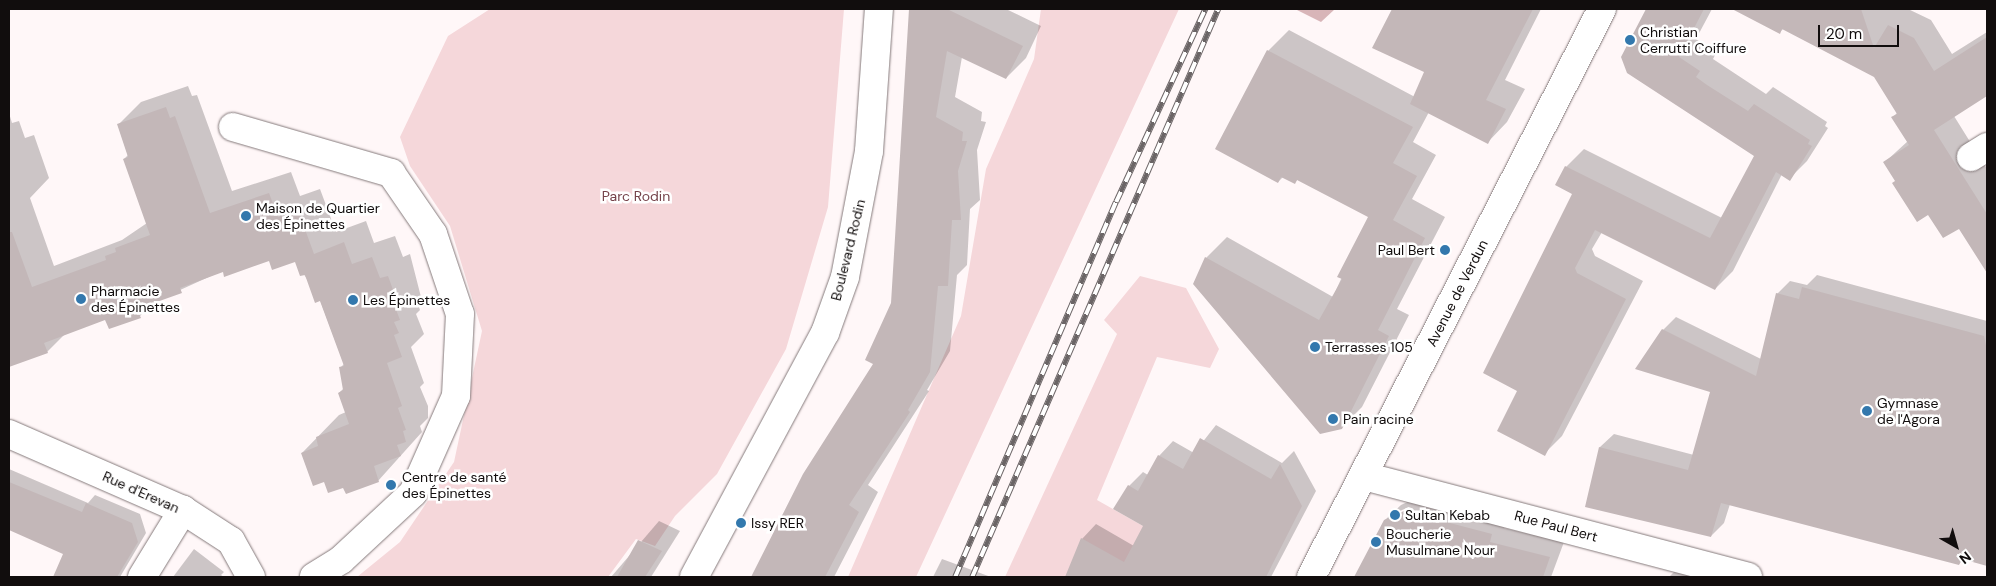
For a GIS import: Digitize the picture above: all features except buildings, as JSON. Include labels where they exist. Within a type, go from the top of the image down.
[{"type":"street","name":"Boulevard Rodin","points":[[694,577],[825,333],[845,276],[869,151],[879,9]]},
{"type":"street","name":"Avenue de Verdun","points":[[1310,577],[1364,476],[1602,9]]},
{"type":"street","points":[[233,127],[391,173],[434,234],[460,314],[456,396],[412,493],[341,560],[314,577]]},
{"type":"street","name":"Rue d'Erevan","points":[[9,434],[183,510],[231,541],[251,577]]},
{"type":"street","name":"Rue Paul Bert","points":[[1364,476],[1748,577]]},
{"type":"street","points":[[142,577],[183,510]]},
{"type":"green space","name":"Parc Rodin","points":[[490,9],[844,9],[828,207],[786,349],[717,474],[675,516],[655,546],[636,539],[608,577],[357,577],[400,542],[454,462],[482,331],[450,226],[410,166],[400,137],[448,36]]},
{"type":"green space","points":[[1041,9],[1179,9],[916,577],[848,577],[961,316],[986,169],[1034,59]]},
{"type":"green space","points":[[1140,276],[1186,288],[1219,349],[1210,368],[1157,357],[1097,500],[1182,548],[1166,577],[1151,577],[1124,562],[1116,577],[1005,577],[1117,334],[1104,320]]},
{"type":"shaded area","points":[[1295,9],[1335,9],[1321,22]]},
{"type":"railway","points":[[955,577],[1116,202],[1205,9]]},
{"type":"railway","points":[[972,577],[1218,9]]},
{"type":"place","name":"Christian Cerrutti Coiffure","points":[[1630,40]]},
{"type":"place","name":"Maison de Quartier des Épinettes","points":[[246,216]]},
{"type":"place","name":"Paul Bert","points":[[1445,250]]},
{"type":"place","name":"Pharmacie des Épinettes","points":[[81,299]]},
{"type":"place","name":"Les Épinettes","points":[[353,300]]},
{"type":"place","name":"Terrasses 105","points":[[1315,347]]},
{"type":"place","name":"Gymnase de l'Agora","points":[[1867,411]]},
{"type":"place","name":"Pain racine","points":[[1333,419]]},
{"type":"place","name":"Centre de santé des Épinettes","points":[[391,485]]},
{"type":"place","name":"Sultan Kebab","points":[[1395,515]]},
{"type":"place","name":"Issy RER","points":[[741,523]]},
{"type":"place","name":"Boucherie Musulmane Nour","points":[[1376,542]]}]
